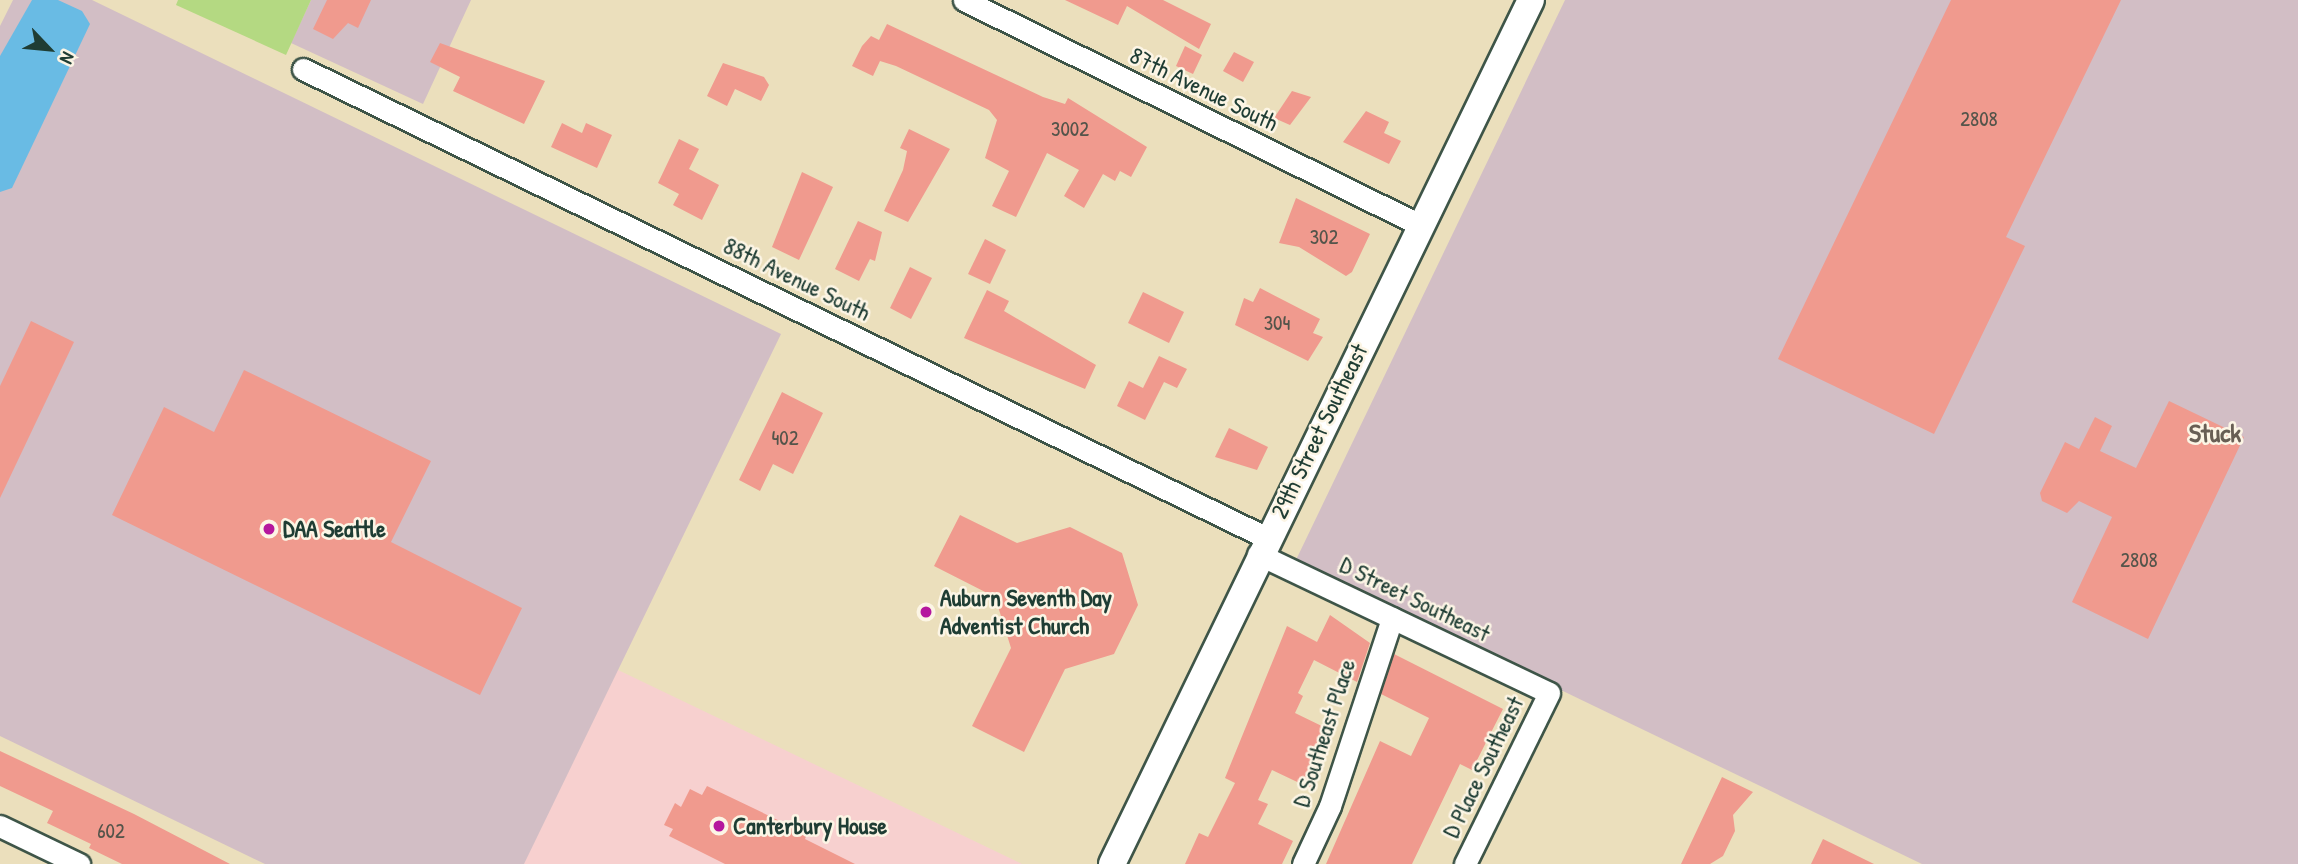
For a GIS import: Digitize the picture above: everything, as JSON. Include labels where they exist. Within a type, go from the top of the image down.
[{"type":"street","name":"87th Avenue South","points":[[964,0],[1420,225]]},
{"type":"street","name":"29th Street Southeast","points":[[1112,864],[1262,546],[1531,0]]},
{"type":"street","name":"88th Avenue South","points":[[303,69],[1262,546]]},
{"type":"street","name":"D Street Southeast","points":[[1262,546],[1392,618],[1549,693]]},
{"type":"street","name":"D Southeast Place","points":[[1303,864],[1330,806],[1392,618]]},
{"type":"street","name":"D Place Southeast","points":[[1465,864],[1549,693]]},
{"type":"street","points":[[0,826],[43,856],[79,864]]},
{"type":"shaded area","name":"DAA Seattle","points":[[13,0],[92,0],[781,334],[524,864],[265,864],[0,736],[0,26]]},
{"type":"shaded area","points":[[311,0],[471,0],[423,104],[291,43]]},
{"type":"shaded area","points":[[1565,0],[2298,0],[2298,864],[1922,864],[1295,562]]},
{"type":"shaded area","points":[[616,669],[1022,864],[522,864]]},
{"type":"green space","points":[[178,0],[311,0],[286,55],[176,5]]},
{"type":"water","points":[[32,0],[58,0],[82,11],[90,24],[12,188],[0,192],[0,56]]},
{"type":"building","points":[[327,0],[371,0],[358,28],[348,23],[333,39],[313,29]]},
{"type":"building","points":[[1065,0],[1163,0],[1211,24],[1199,49],[1127,6],[1118,25]]},
{"type":"building","points":[[1951,0],[2121,0],[2006,237],[2025,246],[1934,434],[1778,359]]},
{"type":"building","points":[[887,24],[1043,97],[1065,104],[1068,98],[1147,147],[1131,177],[1120,171],[1115,181],[1103,174],[1084,208],[1064,196],[1079,170],[1047,153],[1016,217],[992,206],[1009,171],[985,158],[997,120],[989,110],[896,66],[880,61],[873,76],[852,66],[862,46],[871,36],[879,40]]},
{"type":"building","points":[[440,43],[545,81],[524,124],[453,91],[460,77],[430,62]]},
{"type":"building","points":[[1185,46],[1202,55],[1193,74],[1176,66]]},
{"type":"building","points":[[1234,52],[1254,62],[1243,82],[1223,71]]},
{"type":"building","points":[[723,63],[764,77],[769,85],[761,101],[735,89],[727,106],[707,96]]},
{"type":"building","points":[[1292,91],[1311,97],[1290,125],[1274,118]]},
{"type":"building","points":[[1366,111],[1389,122],[1384,133],[1401,141],[1389,164],[1343,142]]},
{"type":"building","points":[[562,123],[582,133],[586,123],[612,135],[597,168],[551,147]]},
{"type":"building","points":[[909,129],[950,149],[908,222],[884,211],[903,170],[907,151],[900,148]]},
{"type":"building","points":[[679,139],[699,149],[689,169],[719,185],[702,220],[673,205],[679,194],[658,183]]},
{"type":"building","points":[[802,172],[833,187],[799,260],[772,247]]},
{"type":"building","points":[[1296,198],[1370,234],[1352,272],[1346,276],[1299,247],[1279,243]]},
{"type":"building","points":[[858,221],[882,232],[875,261],[870,259],[859,281],[835,269]]},
{"type":"building","points":[[985,239],[1006,250],[990,284],[968,274]]},
{"type":"building","points":[[910,267],[932,278],[911,319],[890,308]]},
{"type":"building","points":[[1260,288],[1320,319],[1313,333],[1323,337],[1308,361],[1235,325],[1244,298],[1253,302]]},
{"type":"building","points":[[987,290],[1009,301],[1004,311],[1096,365],[1085,389],[964,338]]},
{"type":"building","points":[[1143,292],[1184,312],[1169,343],[1128,323]]},
{"type":"building","points":[[31,321],[74,342],[0,498],[0,386]]},
{"type":"building","points":[[1159,356],[1187,369],[1177,388],[1164,382],[1145,420],[1117,406],[1129,381],[1143,388]]},
{"type":"building","name":"DAA Seattle","points":[[244,370],[431,461],[391,542],[522,608],[480,695],[112,515],[164,407],[214,432]]},
{"type":"building","points":[[782,392],[823,413],[793,474],[773,464],[760,491],[739,480]]},
{"type":"building","points":[[2169,401],[2244,437],[2148,639],[2072,602],[2112,517],[2079,501],[2067,513],[2042,501],[2040,493],[2065,442],[2079,449],[2095,417],[2112,426],[2100,451],[2136,468]]},
{"type":"building","points":[[1229,428],[1268,447],[1257,470],[1215,457]]},
{"type":"building","points":[[960,515],[1017,543],[1070,527],[1122,553],[1138,605],[1114,654],[1065,669],[1024,752],[972,726],[1011,648],[995,597],[934,566]]},
{"type":"building","points":[[1330,615],[1370,643],[1357,682],[1314,660],[1298,693],[1303,696],[1295,713],[1332,731],[1312,789],[1272,770],[1258,800],[1268,804],[1258,824],[1293,841],[1282,864],[1185,864],[1199,833],[1208,837],[1235,783],[1225,778],[1287,626],[1317,642]]},
{"type":"building","points":[[1394,654],[1503,709],[1472,770],[1460,764],[1412,864],[1326,864],[1380,741],[1411,756],[1429,718],[1381,694]]},
{"type":"building","points":[[0,751],[134,814],[230,864],[122,864],[89,848],[91,844],[47,823],[53,811],[0,786]]},
{"type":"building","points":[[1722,777],[1753,792],[1733,815],[1735,831],[1723,856],[1710,864],[1681,864]]},
{"type":"building","name":"Canterbury House","points":[[707,786],[807,834],[805,839],[855,864],[725,864],[669,836],[673,829],[664,825],[675,803],[681,807],[690,789],[702,795]]},
{"type":"building","points":[[1823,839],[1874,864],[1811,864]]},
{"type":"place","name":"DAA Seattle","points":[[269,529]]},
{"type":"place","name":"Auburn Seventh Day Adventist Church","points":[[926,612]]},
{"type":"place","name":"Canterbury House","points":[[719,826]]},
{"type":"district","name":"Stuck","points":[[2215,433]]}]
